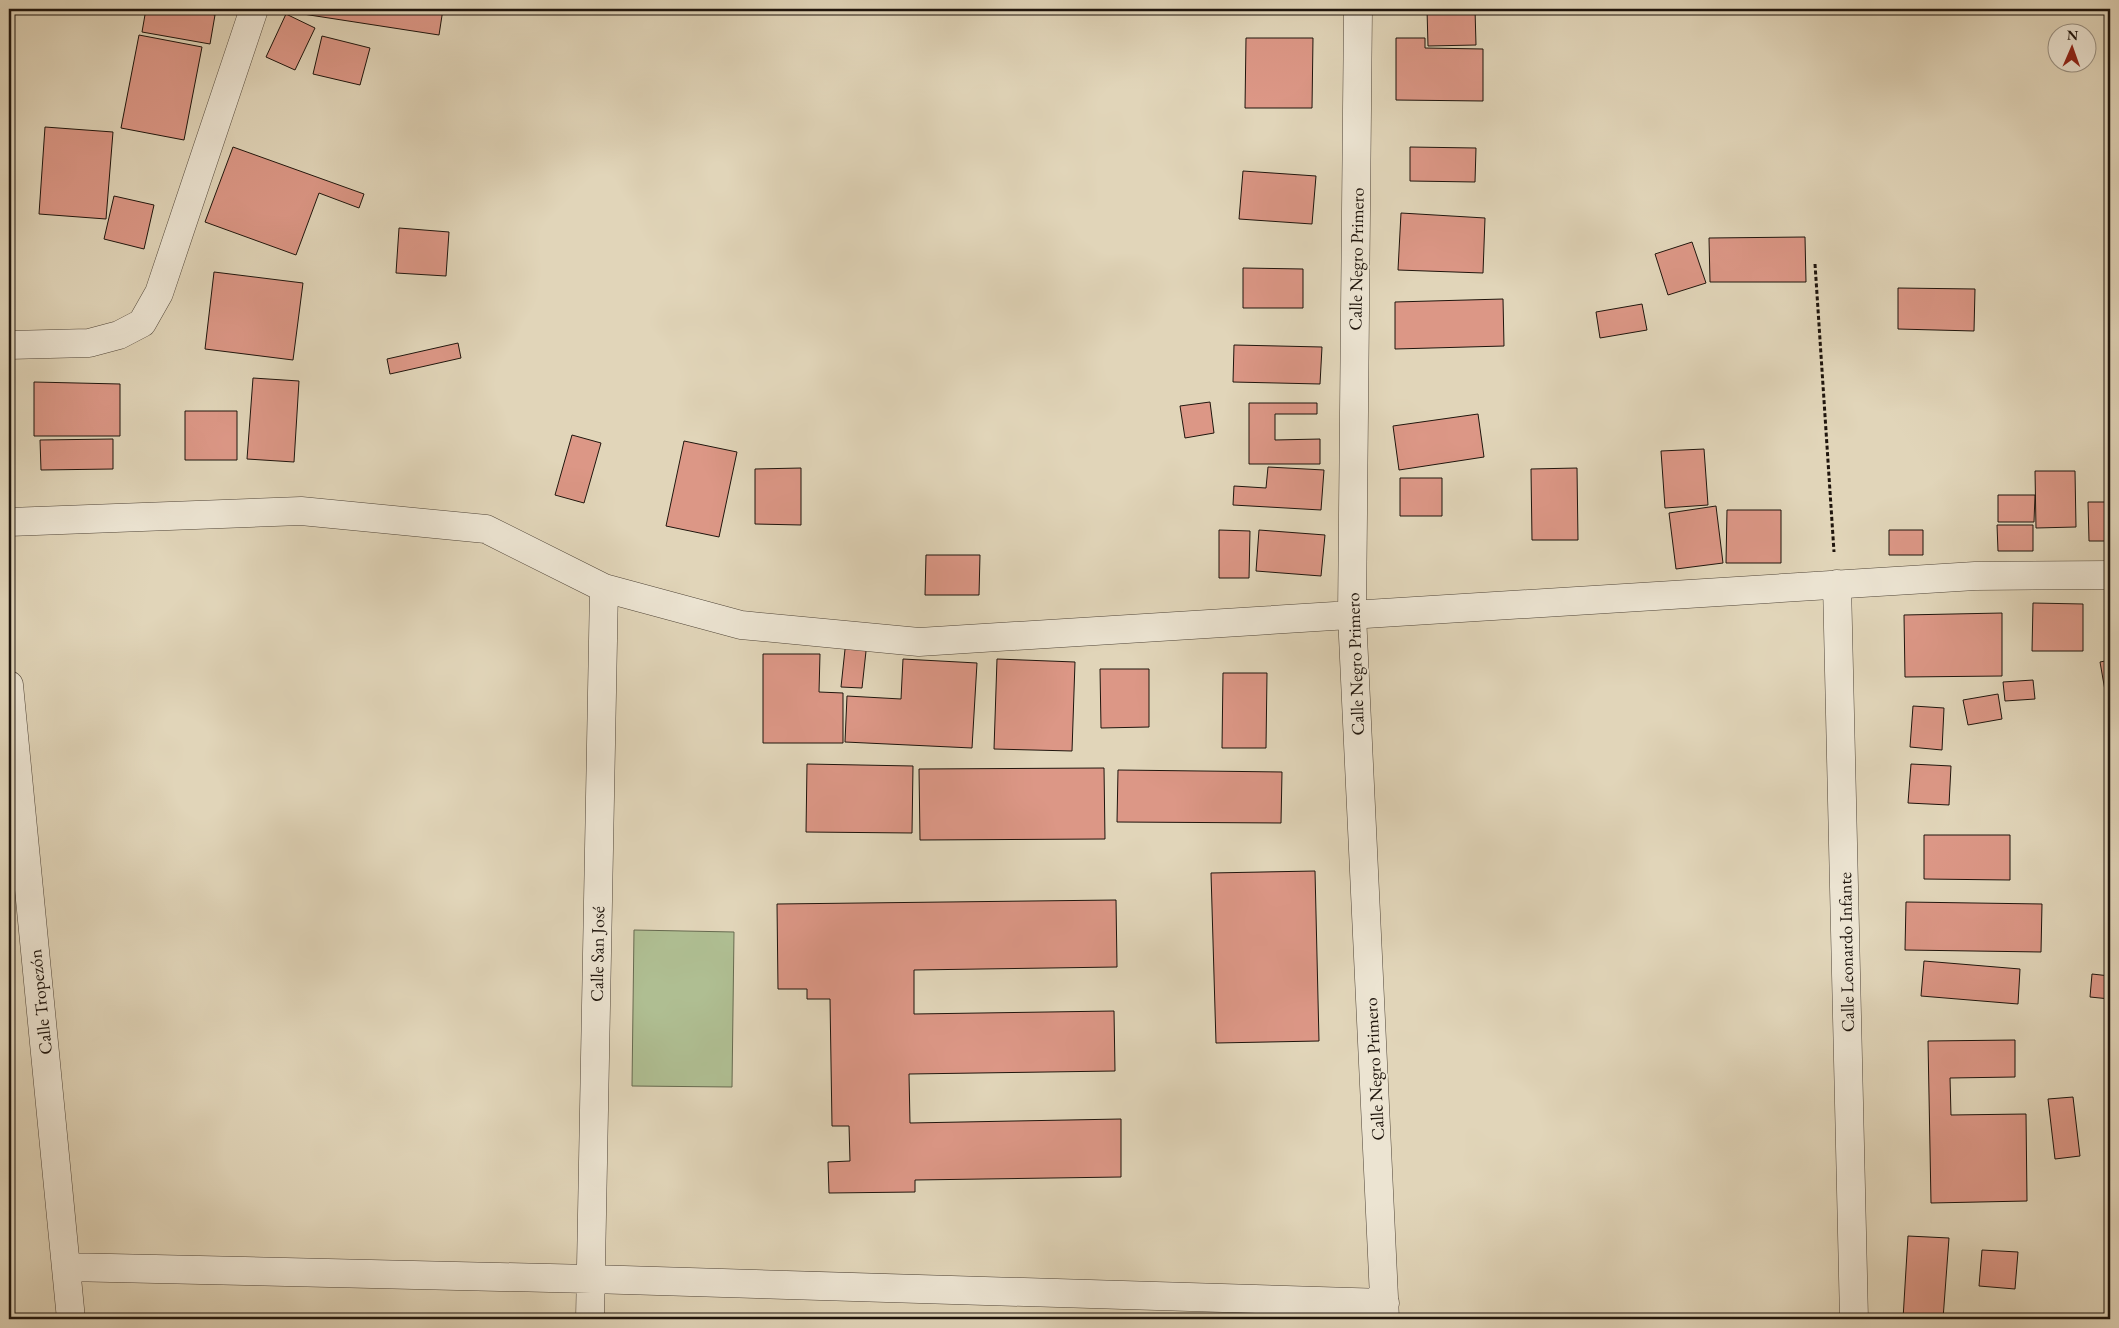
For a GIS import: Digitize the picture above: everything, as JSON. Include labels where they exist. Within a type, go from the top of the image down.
[{"type":"street","points":[[9,345],[89,343],[119,335],[142,323],[159,293],[254,9]]},
{"type":"street","name":"Calle Negro Primero","points":[[1358,9],[1352,615],[1385,1311]]},
{"type":"street","points":[[9,522],[301,511],[486,529],[604,588],[741,625],[919,642],[1975,576],[2110,575]]},
{"type":"street","name":"Calle Leonardo Infante","points":[[1837,584],[1854,1319]]},
{"type":"street","name":"Calle San José","points":[[590,1319],[604,588]]},
{"type":"street","name":"Calle Tropezón","points":[[9,685],[72,1319]]},
{"type":"street","points":[[66,1267],[591,1279],[1385,1311]]},
{"type":"path","points":[[1815,264],[1837,584]]},
{"type":"green space","points":[[634,930],[734,932],[732,1087],[632,1086]]},
{"type":"building","points":[[146,9],[188,9],[215,15],[210,44],[142,32]]},
{"type":"building","points":[[291,9],[443,9],[439,35],[290,12]]},
{"type":"building","points":[[1268,9],[1330,9],[1330,12],[1268,13]]},
{"type":"building","points":[[1427,9],[1475,9],[1476,45],[1428,46]]},
{"type":"building","points":[[286,14],[315,28],[295,70],[266,57]]},
{"type":"building","points":[[139,35],[202,47],[184,140],[121,128]]},
{"type":"building","points":[[322,36],[370,48],[360,85],[313,74]]},
{"type":"building","points":[[1246,38],[1313,38],[1312,108],[1245,108]]},
{"type":"building","points":[[1396,38],[1425,38],[1425,48],[1483,49],[1483,101],[1396,100]]},
{"type":"building","points":[[45,127],[113,132],[106,219],[39,214]]},
{"type":"building","points":[[233,147],[364,194],[359,208],[319,193],[296,255],[205,222]]},
{"type":"building","points":[[1410,147],[1476,148],[1475,182],[1410,181]]},
{"type":"building","points":[[1243,171],[1316,176],[1312,224],[1239,219]]},
{"type":"building","points":[[114,196],[154,205],[144,249],[104,239]]},
{"type":"building","points":[[1401,213],[1485,218],[1483,273],[1398,270]]},
{"type":"building","points":[[399,228],[449,232],[446,276],[396,273]]},
{"type":"building","points":[[1805,237],[1806,282],[1710,282],[1709,238]]},
{"type":"building","points":[[1692,242],[1706,283],[1668,295],[1655,254]]},
{"type":"building","points":[[1243,268],[1303,269],[1303,308],[1243,308]]},
{"type":"building","points":[[214,272],[303,283],[293,360],[205,349]]},
{"type":"building","points":[[1898,288],[1975,289],[1974,331],[1898,329]]},
{"type":"building","points":[[1503,299],[1504,346],[1395,349],[1395,302]]},
{"type":"building","points":[[1642,304],[1647,330],[1600,338],[1596,312]]},
{"type":"building","points":[[458,343],[461,358],[390,374],[387,359]]},
{"type":"building","points":[[1234,345],[1322,347],[1320,384],[1233,382]]},
{"type":"building","points":[[253,378],[299,381],[294,462],[247,459]]},
{"type":"building","points":[[34,382],[120,384],[120,436],[34,436]]},
{"type":"building","points":[[1210,402],[1214,433],[1185,438],[1180,406]]},
{"type":"building","points":[[1249,403],[1317,403],[1317,414],[1275,414],[1275,440],[1320,439],[1320,464],[1249,464]]},
{"type":"building","points":[[185,411],[237,411],[237,460],[185,460]]},
{"type":"building","points":[[1478,414],[1484,457],[1399,470],[1393,426]]},
{"type":"building","points":[[572,435],[601,443],[584,503],[555,495]]},
{"type":"building","points":[[113,439],[113,469],[41,470],[40,440]]},
{"type":"building","points":[[684,441],[737,452],[719,537],[666,526]]},
{"type":"building","points":[[1704,449],[1708,505],[1665,508],[1661,451]]},
{"type":"building","points":[[1268,467],[1324,470],[1321,510],[1233,505],[1234,486],[1266,488]]},
{"type":"building","points":[[801,468],[801,525],[755,524],[755,469]]},
{"type":"building","points":[[1577,468],[1578,540],[1532,540],[1531,469]]},
{"type":"building","points":[[2035,471],[2075,471],[2076,527],[2036,528]]},
{"type":"building","points":[[1400,478],[1442,478],[1442,516],[1400,516]]},
{"type":"building","points":[[1998,495],[2035,495],[2034,522],[1998,522]]},
{"type":"building","points":[[2088,502],[2110,502],[2110,541],[2089,541]]},
{"type":"building","points":[[1716,506],[1723,563],[1676,569],[1669,513]]},
{"type":"building","points":[[1727,510],[1781,510],[1781,563],[1726,563]]},
{"type":"building","points":[[1997,525],[2033,525],[2033,551],[1998,551]]},
{"type":"building","points":[[1219,530],[1250,531],[1249,578],[1219,578]]},
{"type":"building","points":[[1259,530],[1325,535],[1321,576],[1256,571]]},
{"type":"building","points":[[1889,530],[1923,530],[1923,555],[1889,555]]},
{"type":"building","points":[[926,555],[980,555],[979,595],[925,595]]},
{"type":"building","points":[[2033,603],[2083,604],[2083,651],[2032,651]]},
{"type":"building","points":[[2002,613],[2002,676],[1905,677],[1904,615]]},
{"type":"building","points":[[846,640],[867,642],[862,688],[841,687]]},
{"type":"building","points":[[763,654],[820,654],[819,692],[843,693],[843,743],[763,743]]},
{"type":"building","points":[[903,659],[977,663],[972,748],[845,742],[847,696],[901,699]]},
{"type":"building","points":[[997,659],[1075,662],[1072,751],[994,749]]},
{"type":"building","points":[[2110,660],[2110,719],[2100,662]]},
{"type":"building","points":[[1100,669],[1149,669],[1149,727],[1101,728]]},
{"type":"building","points":[[1223,673],[1267,673],[1266,748],[1222,748]]},
{"type":"building","points":[[2033,680],[2035,699],[2005,701],[2003,682]]},
{"type":"building","points":[[1998,694],[2002,719],[1968,725],[1963,700]]},
{"type":"building","points":[[1913,706],[1944,708],[1942,750],[1910,747]]},
{"type":"building","points":[[807,764],[913,766],[912,833],[806,832]]},
{"type":"building","points":[[1911,764],[1951,766],[1949,805],[1908,803]]},
{"type":"building","points":[[1104,768],[1105,839],[920,840],[919,769]]},
{"type":"building","points":[[1118,770],[1282,772],[1281,823],[1117,822]]},
{"type":"building","points":[[1924,835],[2010,835],[2010,880],[1924,879]]},
{"type":"building","points":[[1315,871],[1319,1041],[1216,1043],[1211,873]]},
{"type":"building","points":[[1116,900],[1117,967],[914,970],[914,1014],[1114,1011],[1115,1071],[909,1074],[910,1123],[1121,1119],[1121,1177],[915,1180],[915,1192],[829,1193],[828,1162],[850,1161],[849,1126],[832,1126],[830,999],[807,999],[807,989],[778,989],[777,904]]},
{"type":"building","points":[[1906,902],[2042,904],[2041,952],[1905,950]]},
{"type":"building","points":[[1924,961],[2020,969],[2018,1004],[1921,996]]},
{"type":"building","points":[[2092,974],[2110,976],[2110,999],[2090,997]]},
{"type":"building","points":[[2015,1040],[2015,1077],[1950,1078],[1951,1115],[2026,1114],[2027,1201],[1931,1203],[1928,1041]]},
{"type":"building","points":[[2073,1097],[2080,1156],[2055,1159],[2048,1099]]},
{"type":"building","points":[[1908,1236],[1949,1238],[1943,1319],[1903,1319]]},
{"type":"building","points":[[1982,1250],[2018,1252],[2015,1289],[1979,1286]]}]
